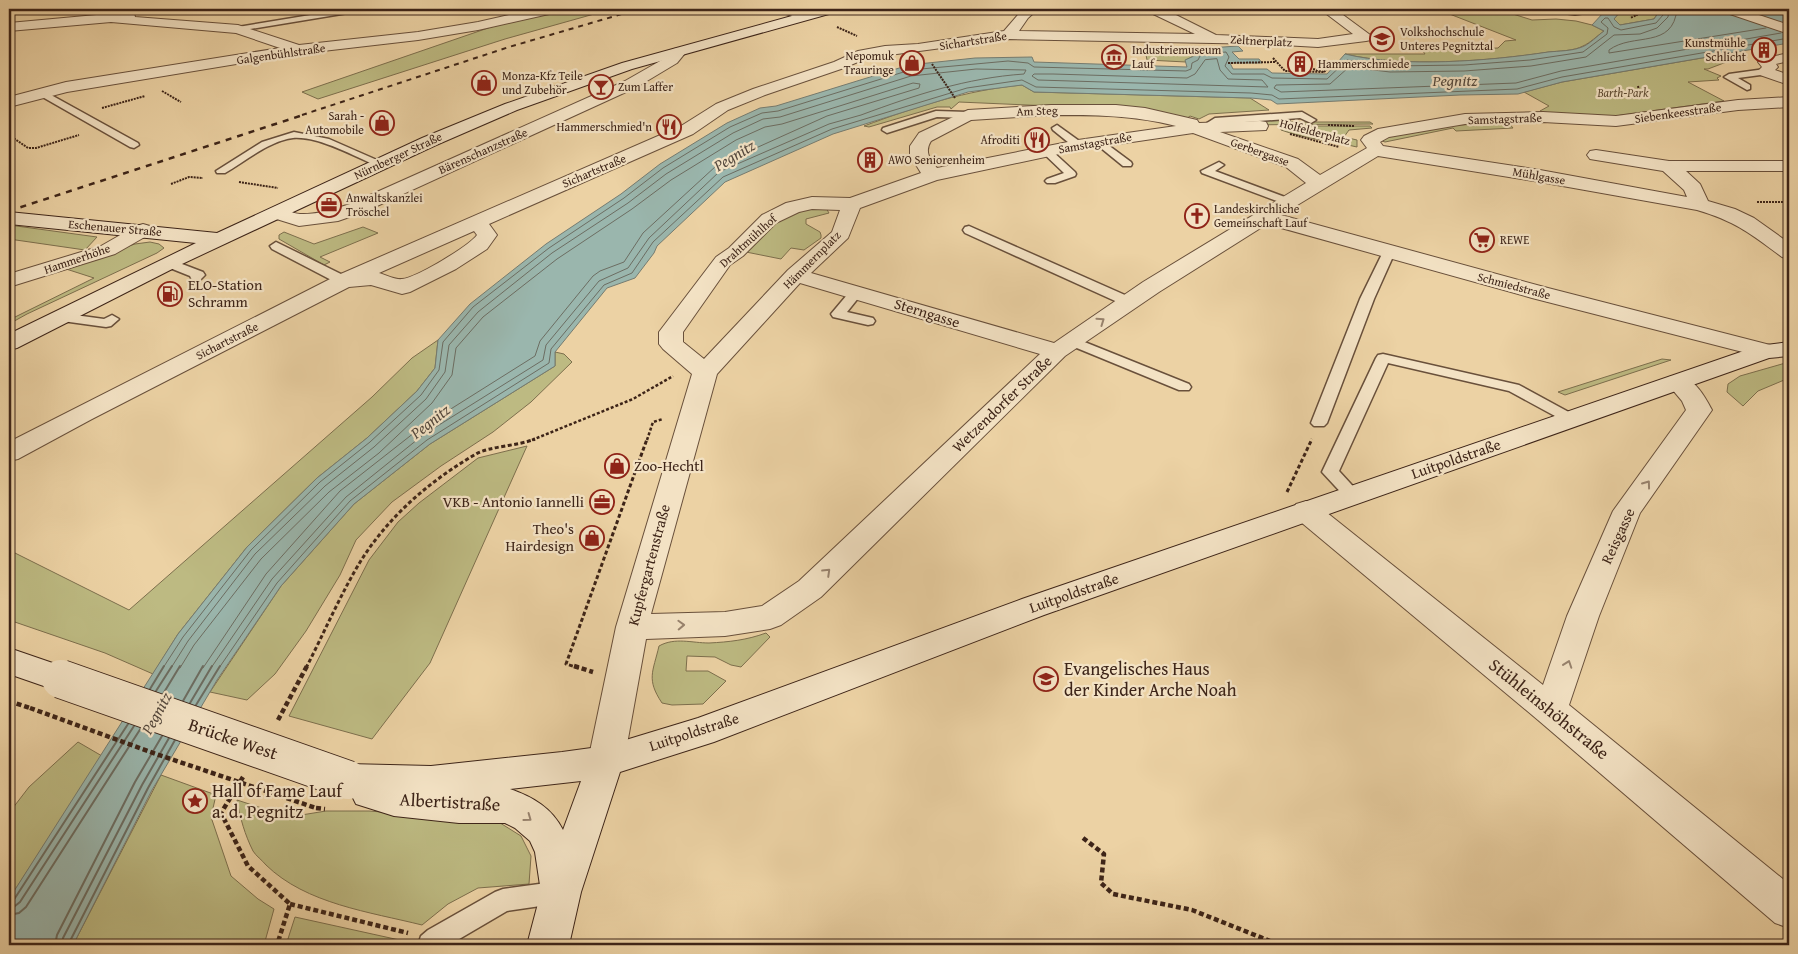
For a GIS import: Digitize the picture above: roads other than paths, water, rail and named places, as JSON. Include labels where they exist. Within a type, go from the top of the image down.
[{"type":"street","points":[[33,24],[34,9]]},
{"type":"street","name":"Galgenbühlstraße","points":[[9,102],[42,92],[297,50],[448,31],[553,9]]},
{"type":"street","points":[[785,9],[805,16]]},
{"type":"street","points":[[1009,34],[1023,15],[1031,9]]},
{"type":"street","points":[[1154,9],[1218,40]]},
{"type":"street","points":[[1327,9],[1348,23]]},
{"type":"street","points":[[1558,9],[1575,11],[1592,9]]},
{"type":"street","points":[[1729,9],[1789,30]]},
{"type":"street","name":"Nürnberger Straße","points":[[9,343],[60,316],[221,238],[511,106],[573,84],[678,52],[805,16],[837,10]]},
{"type":"street","points":[[9,27],[170,11]]},
{"type":"street","points":[[112,18],[238,29],[297,50]]},
{"type":"street","points":[[1329,24],[1348,23]]},
{"type":"street","name":"Zeltnerplatz","points":[[1218,40],[1252,40],[1305,44],[1366,37],[1348,23]]},
{"type":"street","points":[[1240,26],[1252,40]]},
{"type":"street","name":"Zeltnerplatz","points":[[1289,27],[1305,44]]},
{"type":"street","name":"Sichartstraße","points":[[9,453],[82,413],[344,282],[477,221],[688,130],[722,107],[759,92],[839,65],[857,56],[885,50],[918,48],[1009,34],[1218,40]]},
{"type":"street","name":"Bärenschanzstraße","points":[[277,213],[299,220],[338,215],[356,208],[631,84],[672,60],[678,52]]},
{"type":"street","points":[[1789,57],[1766,62],[1770,67],[1765,72],[1789,80]]},
{"type":"street","name":"Siebenkeesstraße","points":[[1566,119],[1616,121],[1738,105],[1789,102]]},
{"type":"street","name":"Am Steg","points":[[932,175],[920,156],[919,146],[925,137],[968,115],[1051,110],[1116,110],[1146,113],[1200,128]]},
{"type":"street","name":"Samstagstraße","points":[[1372,152],[1370,140],[1384,133],[1465,119],[1543,117],[1566,119]]},
{"type":"street","name":"Samstagstraße","points":[[932,175],[1078,145],[1200,128],[1260,126]]},
{"type":"street","name":"Gerbergasse","points":[[1200,128],[1292,163],[1320,184]]},
{"type":"street","name":"Wetzendorfer Straße","points":[[632,627],[725,624],[770,616],[810,589],[1064,346],[1128,302],[1264,216],[1372,152]]},
{"type":"street","name":"Mühlgasse","points":[[1372,152],[1700,205],[1728,213],[1747,222],[1789,253]]},
{"type":"street","points":[[1596,156],[1669,166],[1789,166]]},
{"type":"street","points":[[1669,166],[1693,188],[1700,205]]},
{"type":"street","points":[[852,204],[932,175]]},
{"type":"street","name":"Drahtmühlhof","points":[[699,368],[671,344],[671,332],[723,261],[736,252],[769,219],[780,212],[812,203],[852,204]]},
{"type":"street","name":"Hämmernplatz","points":[[699,368],[796,275],[842,234],[852,204]]},
{"type":"street","name":"Schmiedstraße","points":[[1264,216],[1389,252],[1778,350]]},
{"type":"street","name":"Eschenauer Straße","points":[[9,218],[221,238]]},
{"type":"street","points":[[344,282],[372,278],[400,291],[449,265],[480,245],[487,235],[477,221]]},
{"type":"street","name":"Hammerhöhe","points":[[9,281],[108,250],[144,230]]},
{"type":"street","name":"Sterngasse","points":[[796,275],[1064,346]]},
{"type":"street","name":"Luitpoldstraße","points":[[348,780],[431,782],[562,768],[606,760],[702,732],[1033,607],[1678,382],[1778,350]]},
{"type":"street","name":"Kupfergartenstraße","points":[[606,760],[632,627],[692,409],[699,368]]},
{"type":"street","name":"Reisgasse","points":[[1550,710],[1568,665],[1582,616],[1627,511],[1699,410],[1693,398],[1678,382]]},
{"type":"street","name":"Stühleinshöhstraße","points":[[1306,511],[1550,710],[1789,909]]},
{"type":"street","name":"Brücke West","points":[[9,661],[348,780]]},
{"type":"street","name":"Albertistraße","points":[[548,945],[561,892],[606,760]]},
{"type":"street","name":"Albertistraße","points":[[348,780],[368,792],[394,800],[459,806],[510,806],[528,816],[543,829],[554,851],[561,892]]},
{"type":"lane","points":[[238,29],[360,9]]},
{"type":"lane","points":[[1747,87],[1729,77],[1765,72]]},
{"type":"lane","points":[[42,92],[101,128],[134,145]]},
{"type":"lane","points":[[887,130],[936,114],[968,115]]},
{"type":"lane","points":[[1200,128],[1215,121],[1302,115],[1316,123]]},
{"type":"lane","points":[[1057,128],[1078,145]]},
{"type":"lane","points":[[221,171],[276,140],[293,135],[307,135],[381,164]]},
{"type":"lane","points":[[1100,142],[1127,164]]},
{"type":"lane","points":[[1047,152],[1071,174],[1052,181]]},
{"type":"lane","points":[[1219,165],[1206,171],[1289,202]]},
{"type":"lane","points":[[968,230],[1128,302]]},
{"type":"lane","points":[[276,246],[344,282]]},
{"type":"lane","points":[[1320,423],[1367,299],[1389,252]]},
{"type":"lane","points":[[169,263],[199,274],[196,277]]},
{"type":"lane","points":[[857,292],[838,314],[868,321]]},
{"type":"lane","points":[[60,316],[106,323],[112,319]]},
{"type":"lane","points":[[1064,346],[1184,387]]},
{"type":"lane","points":[[1353,496],[1330,472],[1383,358],[1514,388],[1572,419]]},
{"type":"lane","points":[[433,942],[503,900],[561,892]]},
{"type":"water","name":"Pegnitz","points":[[1607,9],[1643,9],[1789,9],[1789,32],[1786,33],[1789,36],[1789,43],[1562,82],[1518,94],[1277,104],[1271,100],[1251,98],[1034,92],[1022,85],[968,92],[833,134],[725,182],[657,246],[635,278],[607,288],[555,352],[555,366],[430,444],[354,504],[281,586],[217,680],[152,790],[73,945],[9,945],[9,899],[178,634],[247,547],[317,478],[367,438],[417,391],[435,368],[438,340],[470,304],[546,244],[621,194],[660,164],[727,123],[760,108],[776,106],[909,65],[975,58],[1032,57],[1034,62],[1187,67],[1185,60],[1194,56],[1194,49],[1238,46],[1243,51],[1232,52],[1239,59],[1259,59],[1262,63],[1230,63],[1233,69],[1267,69],[1272,73],[1327,74],[1345,54],[1392,61],[1446,62],[1570,50],[1585,46],[1604,31],[1592,25],[1604,12],[1603,10]],"holes":[[[1643,9],[1659,12],[1654,19],[1620,25],[1614,19],[1619,13]]]},
{"type":"railway","points":[[302,115],[509,47],[639,9]]},
{"type":"railway","points":[[9,211],[306,114]]},
{"type":"place","name":"Volkshochschule Unteres Pegnitztal","points":[[1382,39]]},
{"type":"place","name":"Kunstmühle Schlicht","points":[[1764,50]]},
{"type":"place","name":"Industriemuseum Lauf","points":[[1114,57]]},
{"type":"place","name":"Nepomuk Trauringe","points":[[912,63]]},
{"type":"place","name":"Hammerschmiede","points":[[1300,64]]},
{"type":"place","name":"Monza-Kfz Teile und Zubehör","points":[[484,83]]},
{"type":"place","name":"Zum Laffer","points":[[601,87]]},
{"type":"place","name":"Sarah - Automobile","points":[[382,123]]},
{"type":"place","name":"Hammerschmied'n","points":[[669,127]]},
{"type":"place","name":"Afroditi","points":[[1037,140]]},
{"type":"place","name":"AWO Seniorenheim","points":[[870,160]]},
{"type":"place","name":"Anwaltskanzlei Tröschel","points":[[329,205]]},
{"type":"place","name":"Landeskirchliche Gemeinschaft Lauf","points":[[1197,216]]},
{"type":"place","name":"REWE","points":[[1482,240]]},
{"type":"place","name":"ELO-Station Schramm","points":[[170,294]]},
{"type":"place","name":"Zoo-Hechtl","points":[[617,466]]},
{"type":"place","name":"VKB - Antonio Iannelli","points":[[602,502]]},
{"type":"place","name":"Theo's Hairdesign","points":[[592,538]]},
{"type":"place","name":"Evangelisches Haus der Kinder Arche Noah","points":[[1046,679]]},
{"type":"place","name":"Hall of Fame Lauf a. d. Pegnitz","points":[[195,801]]},
{"type":"park label","name":"Barth-Park","points":[[1623,93]]}]
